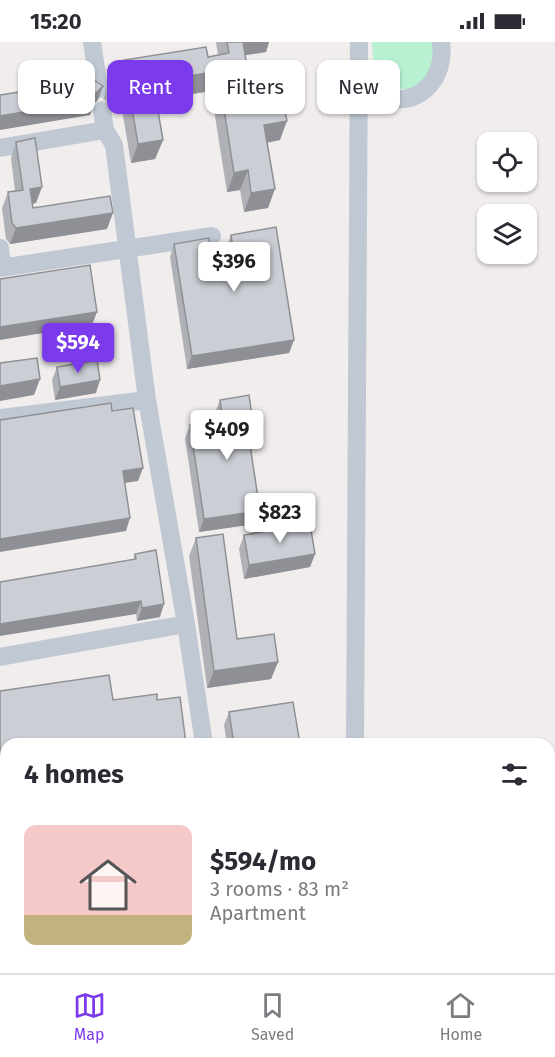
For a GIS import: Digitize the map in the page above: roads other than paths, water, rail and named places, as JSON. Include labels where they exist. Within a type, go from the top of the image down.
[{"type":"street","points":[[92,42],[99,89]]},
{"type":"street","points":[[359,42],[359,60]]},
{"type":"street","points":[[400,100],[408,100],[423,92],[436,80],[441,63],[441,42]]},
{"type":"street","points":[[102,110],[105,130],[114,145],[147,400],[203,738]]},
{"type":"street","points":[[355,738],[358,114]]},
{"type":"street","points":[[0,148],[105,130]]},
{"type":"street","points":[[0,248],[1,267],[127,251],[212,236]]},
{"type":"street","points":[[0,418],[147,400]]},
{"type":"street","points":[[0,657],[186,624]]}]
